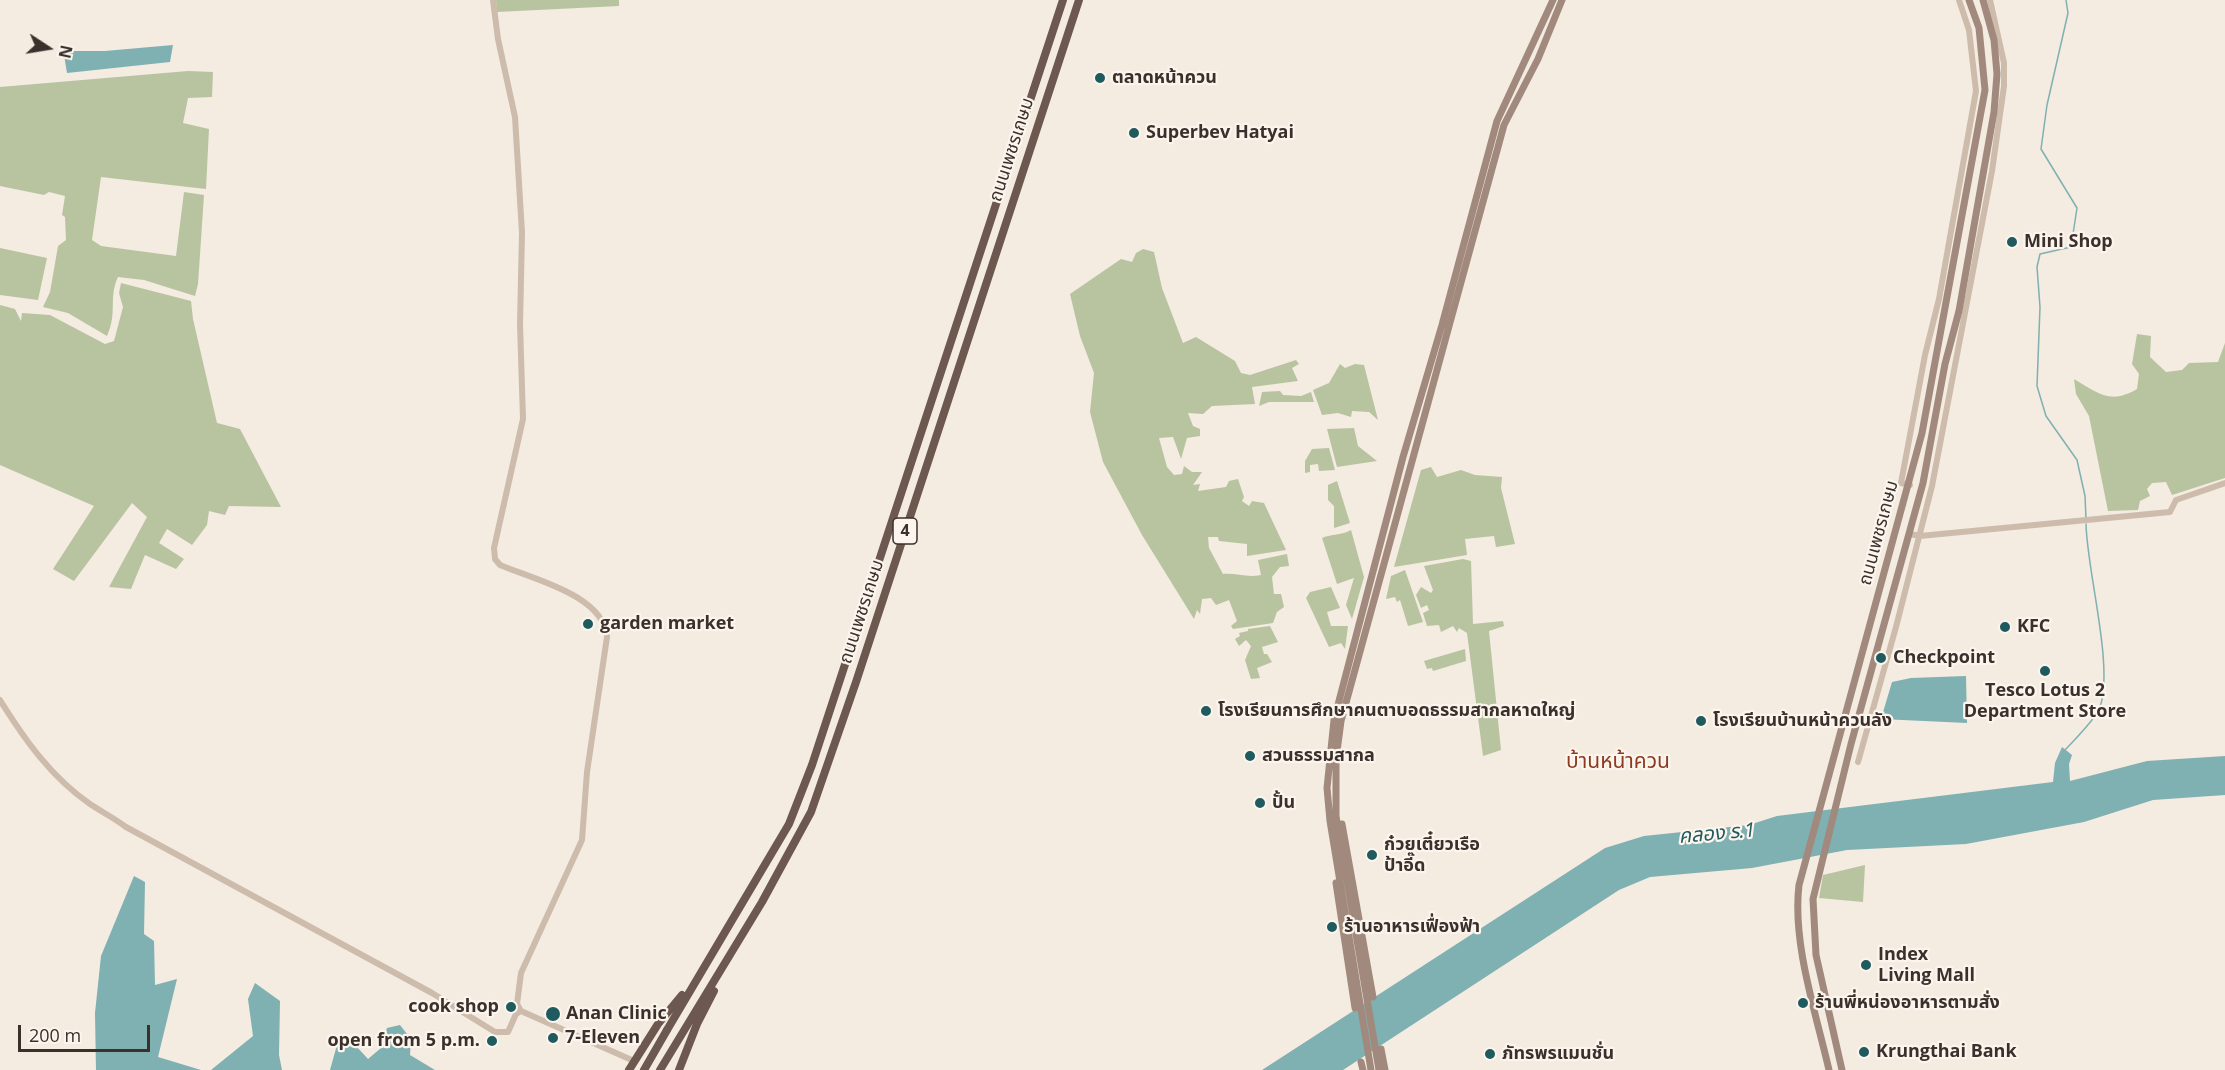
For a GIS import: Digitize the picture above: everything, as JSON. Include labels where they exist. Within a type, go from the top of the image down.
[{"type":"highway","name":"ถนนเพชรเกษม","points":[[644,1070],[789,824],[812,765],[1063,0]]},
{"type":"highway","name":"ถนนเพชรเกษม","points":[[660,1070],[721,970],[811,812],[1079,0]]},
{"type":"highway","points":[[919,440],[934,445]]},
{"type":"highway","points":[[679,1070],[697,1024],[720,978],[721,970]]},
{"type":"highway","points":[[629,1070],[658,1024],[677,1003],[694,977],[701,974]]},
{"type":"main road","points":[[1355,1008],[1337,895],[1327,788],[1334,720],[1424,382],[1442,325],[1497,121],[1553,0]]},
{"type":"main road","points":[[1371,1070],[1336,816],[1336,759],[1347,694],[1504,125],[1538,59],[1562,0]]},
{"type":"main road","name":"ถนนเพชรเกษม","points":[[1829,1070],[1797,912],[1802,868],[1910,485],[1945,310],[1985,90],[1979,28],[1969,0]]},
{"type":"main road","name":"ถนนเพชรเกษม","points":[[1842,1070],[1816,955],[1812,913],[1820,865],[1923,483],[1945,364],[1959,311],[1994,112],[1997,74],[1994,40],[1983,0]]},
{"type":"main road","points":[[1945,310],[1959,311]]},
{"type":"main road","points":[[1424,382],[1434,385]]},
{"type":"main road","points":[[1336,786],[1373,997]]},
{"type":"main road","points":[[1330,821],[1378,1070]]},
{"type":"main road","points":[[1381,1048],[1385,1070]]},
{"type":"street","points":[[493,0],[498,39],[515,117],[522,233],[519,324],[522,419],[494,548],[495,559],[500,565],[581,600],[605,622],[607,637],[587,772],[582,840],[521,974],[517,1004],[521,1011]]},
{"type":"street","points":[[1910,485],[1901,483],[1925,355],[1939,299],[1976,91],[1969,30],[1959,0]]},
{"type":"street","points":[[1858,762],[1920,536],[1968,311],[2004,86],[2002,55],[1990,0]]},
{"type":"street","points":[[1910,534],[1920,536],[2170,512],[2176,500],[2225,483]]},
{"type":"street","points":[[0,700],[23,739],[50,769],[90,804],[126,827],[432,993],[495,1032],[508,1032],[516,1014],[521,1011],[634,1060]]},
{"type":"green space","points":[[496,0],[619,0],[619,6],[497,12]]},
{"type":"green space","points":[[188,71],[213,72],[212,97],[188,98],[183,123],[209,129],[206,189],[101,177],[92,240],[101,246],[176,256],[184,192],[204,195],[198,284],[195,296],[144,280],[118,277],[114,292],[112,320],[107,336],[68,313],[43,307],[50,292],[58,246],[66,240],[65,217],[62,215],[65,196],[49,192],[44,195],[0,186],[0,87]]},
{"type":"green space","points":[[0,248],[47,258],[38,300],[0,295]]},
{"type":"green space","points":[[1143,249],[1154,252],[1162,288],[1183,343],[1196,337],[1235,361],[1241,373],[1250,375],[1296,360],[1299,364],[1292,368],[1298,381],[1252,387],[1255,404],[1212,406],[1203,414],[1188,413],[1193,426],[1200,429],[1200,436],[1187,438],[1181,459],[1173,437],[1159,438],[1167,467],[1174,475],[1182,474],[1184,466],[1192,472],[1202,472],[1193,485],[1200,484],[1198,491],[1226,487],[1229,481],[1238,479],[1244,497],[1242,501],[1249,506],[1252,501],[1264,503],[1286,550],[1247,556],[1247,544],[1219,541],[1218,537],[1208,537],[1209,548],[1223,574],[1261,575],[1258,560],[1287,554],[1289,566],[1280,567],[1272,577],[1274,594],[1281,594],[1284,607],[1277,612],[1273,623],[1233,629],[1231,626],[1237,621],[1229,600],[1216,605],[1211,598],[1202,599],[1200,614],[1197,610],[1194,619],[1142,535],[1103,462],[1090,412],[1094,373],[1080,336],[1070,294],[1121,259],[1132,262],[1136,253]]},
{"type":"green space","points":[[121,283],[191,301],[217,423],[240,429],[281,507],[229,506],[225,515],[209,511],[207,525],[192,545],[167,529],[159,543],[184,559],[176,569],[145,555],[131,589],[109,587],[147,517],[132,503],[74,581],[53,569],[94,506],[0,465],[0,305],[15,309],[21,321],[22,313],[50,315],[105,344],[114,341],[123,307],[119,293]]},
{"type":"green space","points":[[2137,334],[2151,336],[2150,357],[2166,372],[2182,370],[2189,363],[2218,362],[2225,343],[2225,478],[2172,495],[2166,482],[2152,483],[2147,489],[2150,496],[2140,501],[2138,510],[2108,511],[2089,416],[2076,394],[2074,379],[2097,393],[2112,397],[2128,394],[2137,389],[2139,374],[2132,364]]},
{"type":"green space","points":[[1340,364],[1345,368],[1355,364],[1364,365],[1378,420],[1369,412],[1352,411],[1351,417],[1338,413],[1322,415],[1313,390],[1329,383]]},
{"type":"green space","points":[[1280,391],[1283,395],[1301,396],[1311,392],[1314,402],[1269,402],[1259,406],[1262,392]]},
{"type":"green space","points":[[1354,428],[1358,446],[1377,461],[1337,467],[1327,429]]},
{"type":"green space","points":[[1329,448],[1335,470],[1319,471],[1318,464],[1310,465],[1310,472],[1305,473],[1305,461],[1312,449]]},
{"type":"green space","points":[[1431,467],[1437,477],[1461,470],[1475,475],[1502,477],[1501,488],[1515,544],[1496,547],[1494,536],[1465,539],[1467,555],[1394,567],[1421,470]]},
{"type":"green space","points":[[1337,481],[1350,523],[1334,528],[1334,506],[1328,500],[1328,485]]},
{"type":"green space","points":[[1351,530],[1364,577],[1352,619],[1346,605],[1354,578],[1337,584],[1322,538]]},
{"type":"green space","points":[[1463,559],[1471,561],[1473,624],[1503,621],[1504,626],[1489,631],[1501,750],[1483,756],[1467,633],[1459,628],[1457,632],[1453,626],[1441,632],[1439,625],[1427,626],[1423,613],[1429,610],[1427,605],[1421,608],[1416,595],[1421,587],[1431,593],[1433,590],[1424,566]]},
{"type":"green space","points":[[1405,570],[1423,622],[1408,626],[1400,600],[1397,602],[1395,597],[1386,599],[1391,576]]},
{"type":"green space","points":[[1331,587],[1340,608],[1327,612],[1331,626],[1348,626],[1345,649],[1341,643],[1329,647],[1306,598],[1310,592]]},
{"type":"green space","points":[[1270,626],[1278,642],[1262,647],[1264,654],[1267,654],[1272,662],[1257,668],[1260,678],[1251,679],[1245,660],[1251,646],[1246,640],[1239,646],[1235,639],[1240,636],[1239,633],[1248,631],[1248,629]]},
{"type":"green space","points":[[1465,649],[1466,661],[1433,671],[1432,668],[1427,669],[1424,661]]},
{"type":"green space","points":[[1865,865],[1863,902],[1819,898],[1823,875]]},
{"type":"water","points":[[173,45],[170,62],[67,73],[64,55],[68,51],[105,51]]},
{"type":"water","points":[[1966,676],[1967,723],[1881,719],[1892,682],[1911,678]]},
{"type":"water","name":"คลอง ร.1","points":[[2062,747],[2072,755],[2069,764],[2070,781],[2147,761],[2225,756],[2225,795],[2153,800],[2084,822],[1966,844],[1847,850],[1752,868],[1650,877],[1619,890],[1343,1070],[1262,1070],[1605,848],[1644,836],[1749,825],[1777,816],[2053,782],[2055,763]]},
{"type":"water","points":[[134,876],[145,882],[144,934],[154,941],[155,985],[177,979],[158,1057],[201,1070],[96,1070],[95,1013],[101,956]]},
{"type":"water","points":[[255,983],[280,1001],[279,1055],[282,1070],[211,1070],[253,1036],[248,999]]},
{"type":"water","points":[[400,1025],[411,1039],[410,1055],[435,1070],[330,1070],[337,1045],[356,1046],[368,1059],[381,1048],[387,1028]]},
{"type":"waterway","points":[[2066,0],[2068,13],[2047,105],[2041,149],[2077,208],[2071,247],[2040,254],[2037,267],[2040,307],[2037,386],[2046,416],[2077,460],[2085,496],[2086,519]]},
{"type":"waterway","points":[[2065,750],[2098,712],[2103,689],[2102,644],[2086,524]]},
{"type":"place","name":"ตลาดหน้าควน","points":[[1100,78]]},
{"type":"place","name":"Superbev Hatyai","points":[[1134,133]]},
{"type":"place","name":"Mini Shop","points":[[2012,242]]},
{"type":"place","name":"garden market","points":[[588,624]]},
{"type":"place","name":"KFC","points":[[2005,627]]},
{"type":"place","name":"Checkpoint","points":[[1881,658]]},
{"type":"place","name":"Tesco Lotus 2 Department Store","points":[[2045,671]]},
{"type":"place","name":"โรงเรียนการศึกษาคนตาบอดธรรมสากลหาดใหญ่","points":[[1206,711]]},
{"type":"place","name":"โรงเรียนบ้านหน้าควนลัง","points":[[1701,721]]},
{"type":"place","name":"สวนธรรมสากล","points":[[1250,756]]},
{"type":"place","name":"ปั้น","points":[[1260,803]]},
{"type":"place","name":"ก๋วยเตี๋ยวเรือ ป้าอี๊ด","points":[[1372,855]]},
{"type":"place","name":"ร้านอาหารเฟื่องฟ้า","points":[[1332,927]]},
{"type":"place","name":"Index Living Mall","points":[[1866,965]]},
{"type":"place","name":"ร้านพี่หน่องอาหารตามสั่ง","points":[[1803,1003]]},
{"type":"place","name":"cook shop","points":[[511,1007]]},
{"type":"place","name":"Anan Clinic","points":[[553,1014]]},
{"type":"place","name":"7-Eleven","points":[[553,1038]]},
{"type":"place","name":"open from 5 p.m.","points":[[492,1041]]},
{"type":"place","name":"Krungthai Bank","points":[[1864,1052]]},
{"type":"place","name":"ภัทรพรแมนชั่น","points":[[1490,1054]]},
{"type":"district","name":"บ้านหน้าควน","points":[[1618,762]]}]
